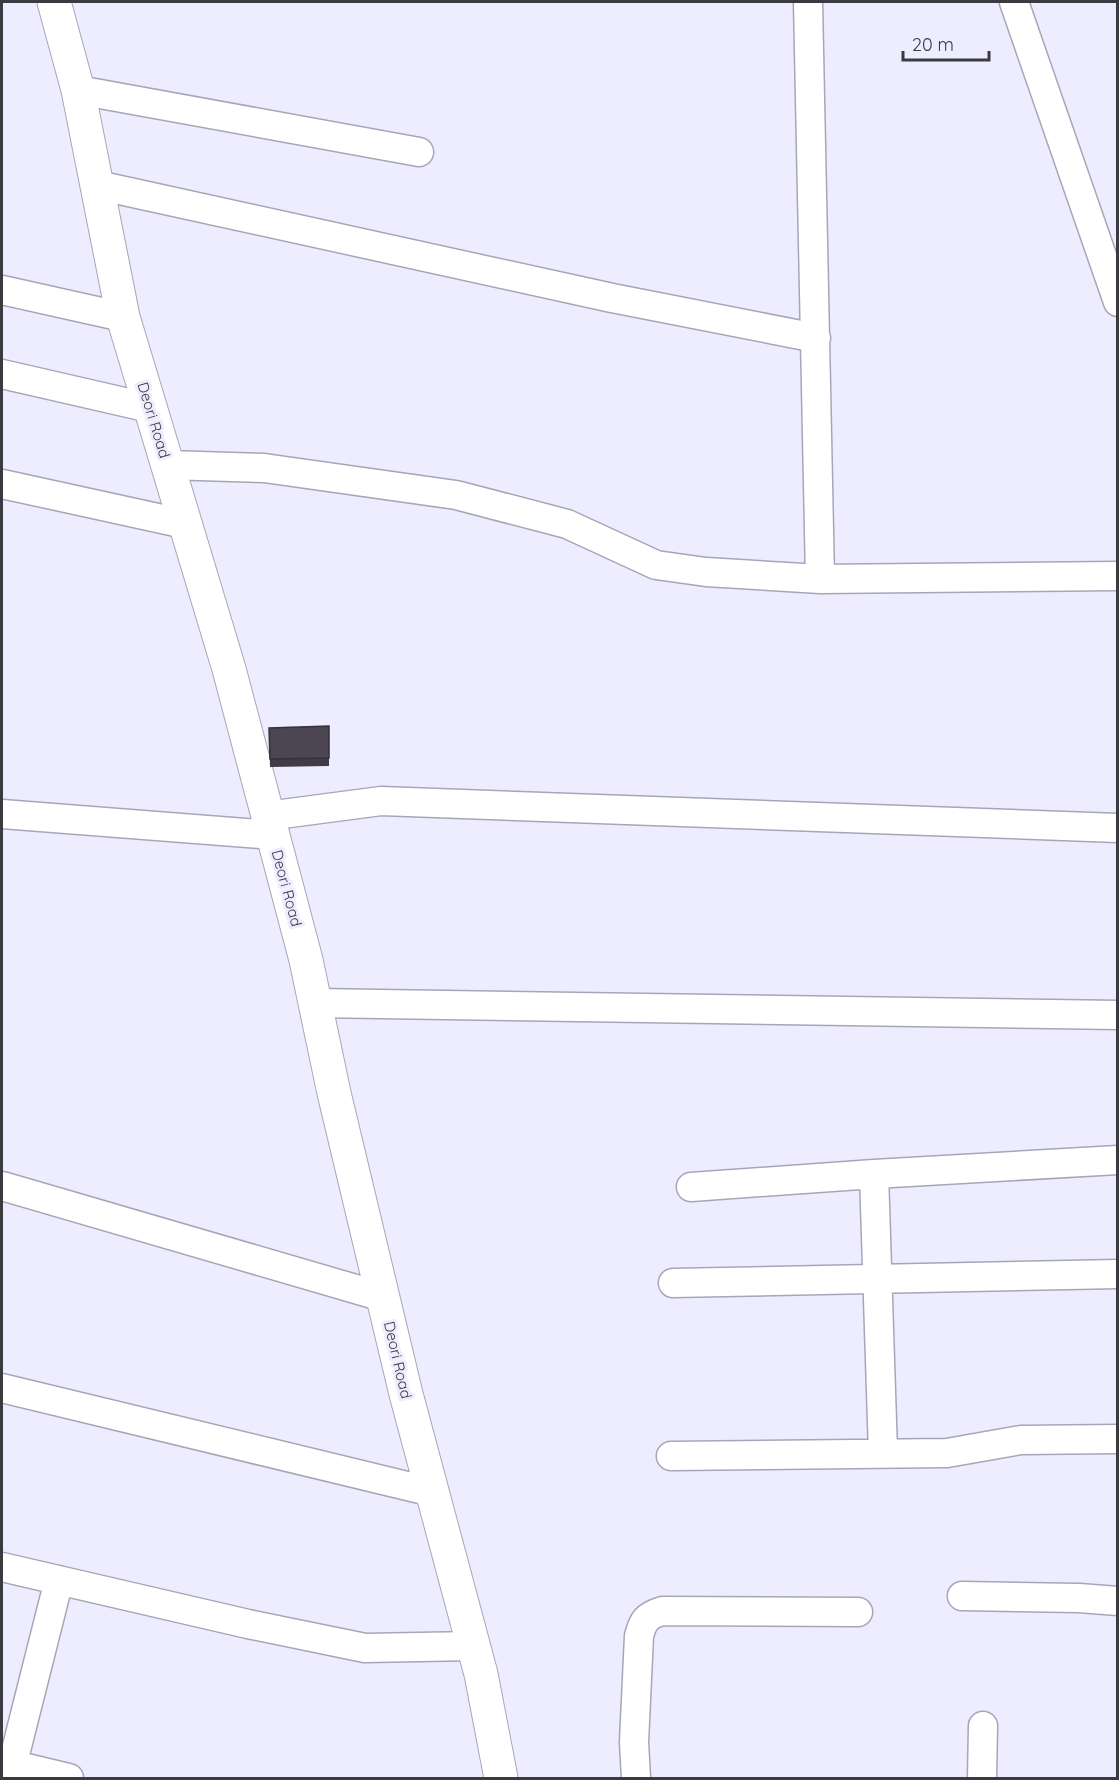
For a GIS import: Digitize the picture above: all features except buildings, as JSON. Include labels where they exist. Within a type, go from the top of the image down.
[{"type":"street","name":"Deori Road","points":[[54,2],[78,90],[123,317],[229,669],[306,960],[334,1093],[406,1394],[481,1674],[501,1779]]},
{"type":"street","points":[[808,2],[820,579]]},
{"type":"street","points":[[1014,2],[1118,302]]},
{"type":"street","points":[[78,90],[419,152]]},
{"type":"street","points":[[97,185],[612,298],[816,338]]},
{"type":"street","points":[[2,290],[123,317]]},
{"type":"street","points":[[2,374],[150,408]]},
{"type":"street","points":[[167,465],[264,468],[456,495],[567,524],[656,565],[706,572],[820,579],[1118,576]]},
{"type":"street","points":[[2,484],[185,524]]},
{"type":"street","points":[[2,814],[270,826],[381,801],[1118,828]]},
{"type":"street","points":[[315,1003],[1118,1015]]},
{"type":"street","points":[[691,1186],[1118,1160]]},
{"type":"street","points":[[874,1174],[883,1453]]},
{"type":"street","points":[[2,1186],[383,1297]]},
{"type":"street","points":[[673,1282],[1118,1274]]},
{"type":"street","points":[[2,1388],[432,1492]]},
{"type":"street","points":[[671,1456],[947,1453],[1021,1440],[1118,1439]]},
{"type":"street","points":[[2,1567],[248,1624],[365,1648],[474,1646]]},
{"type":"street","points":[[59,1580],[8,1769],[69,1779]]},
{"type":"street","points":[[962,1596],[1118,1601]]},
{"type":"street","points":[[636,1779],[634,1742],[639,1636],[642,1624],[650,1614],[662,1611],[858,1612]]},
{"type":"street","points":[[982,1779],[983,1726]]}]
